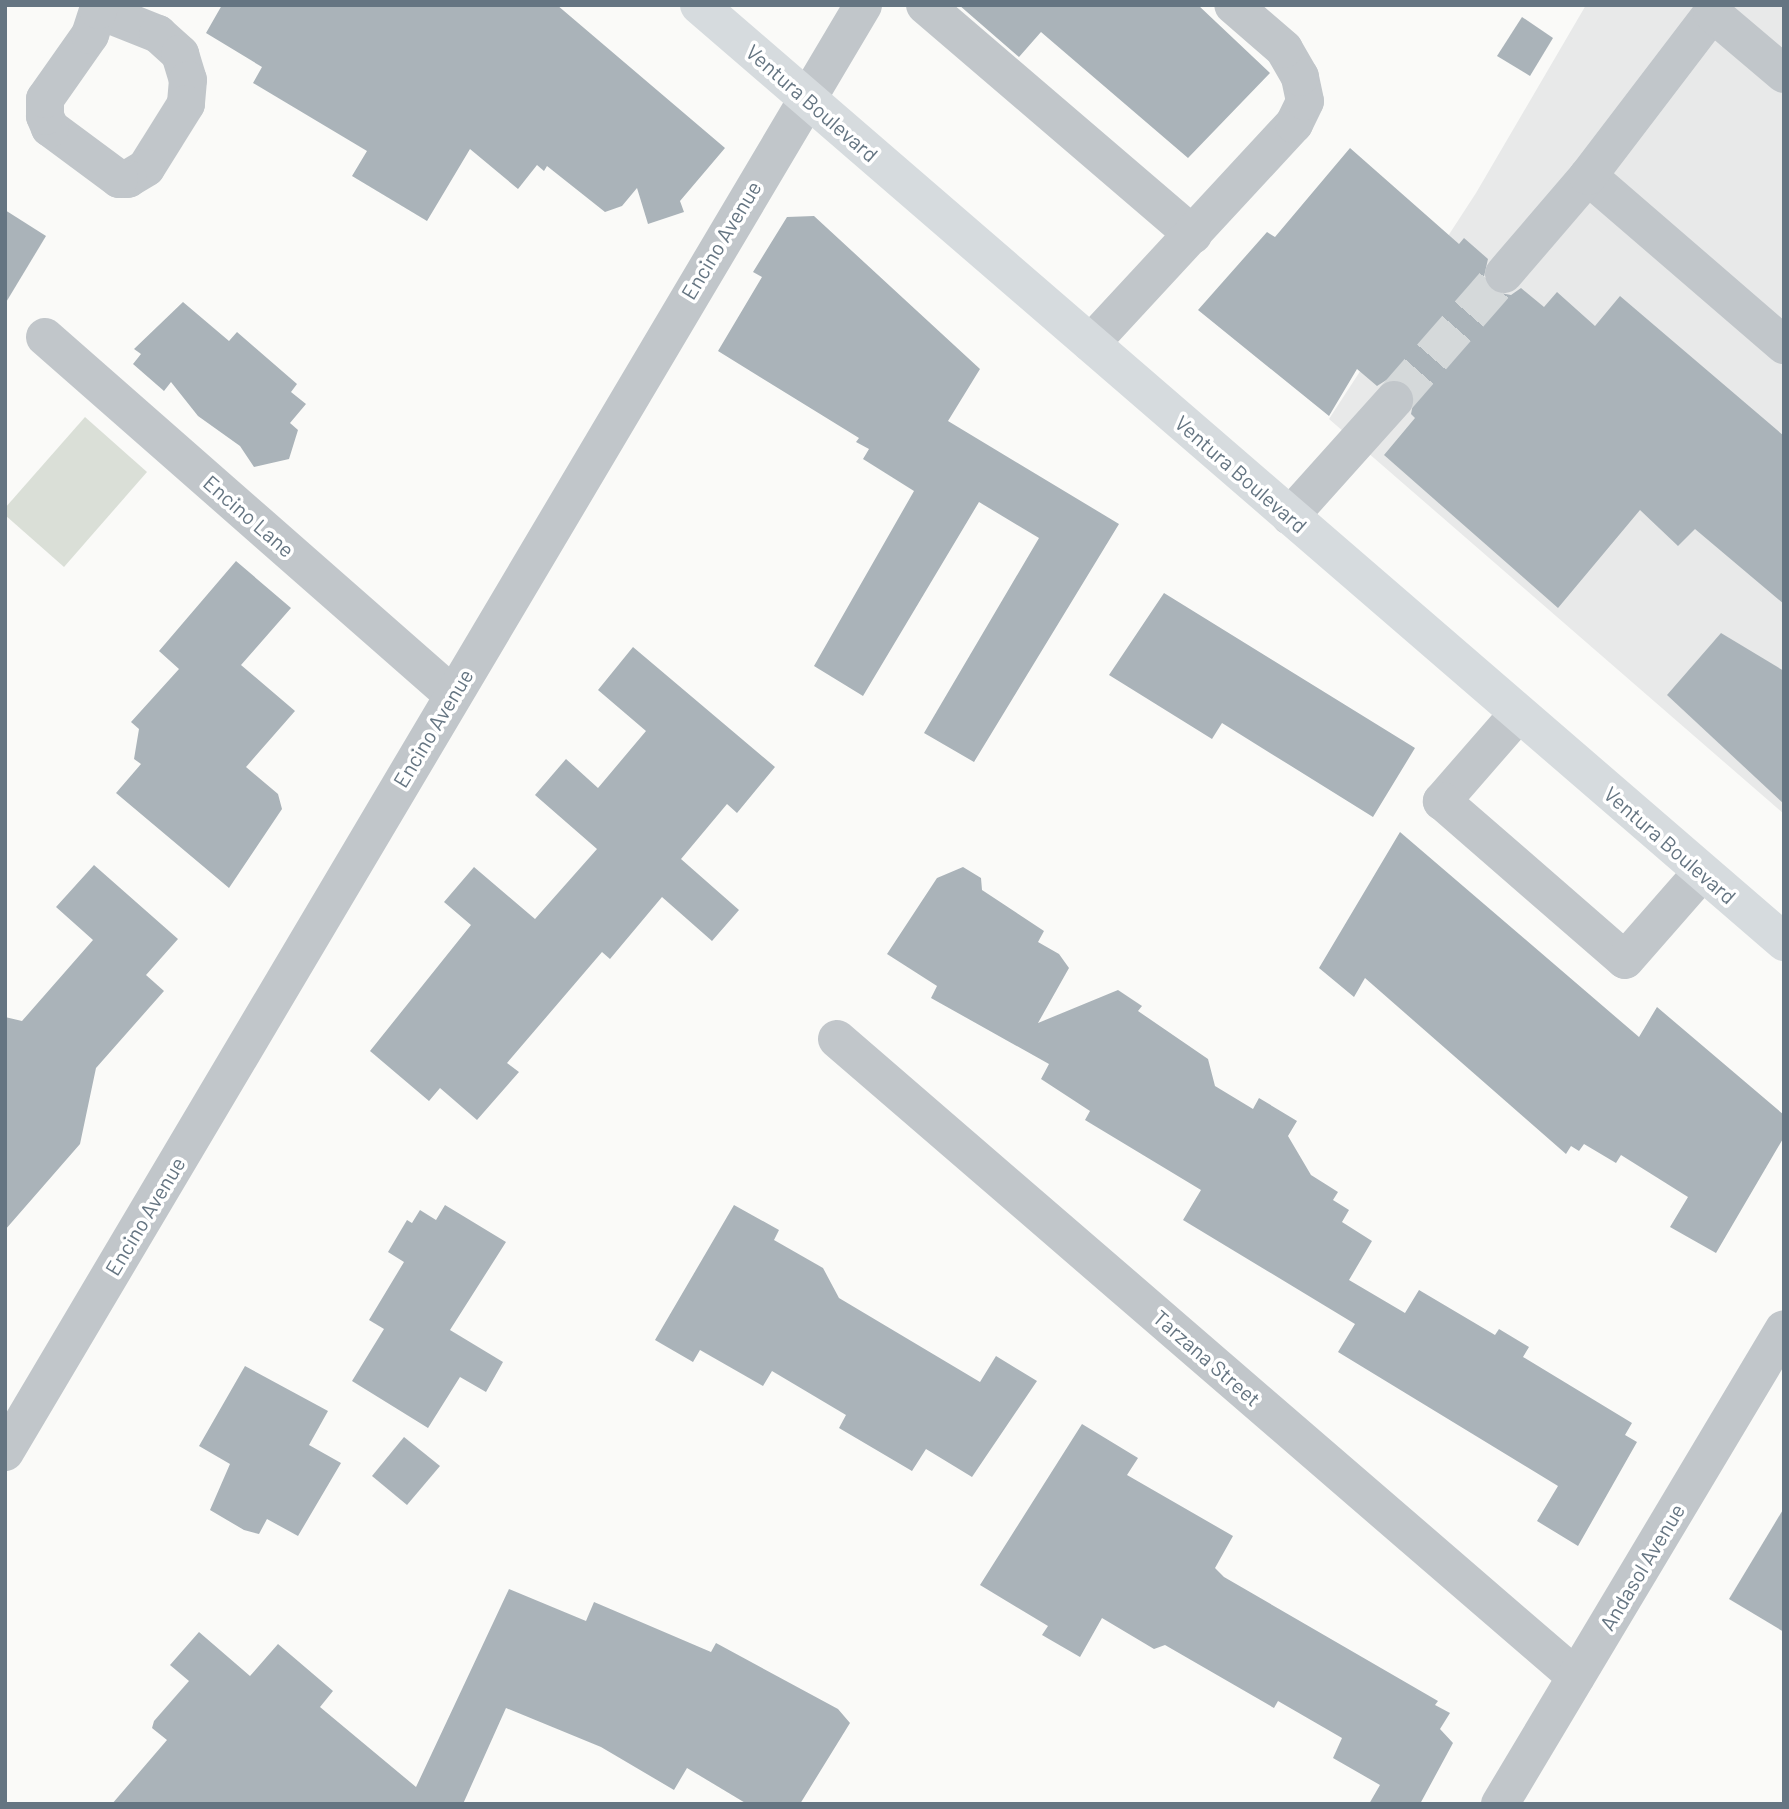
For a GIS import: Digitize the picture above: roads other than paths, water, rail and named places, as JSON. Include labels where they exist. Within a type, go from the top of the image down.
[{"type":"main road","name":"Ventura Boulevard","points":[[699,5],[1784,943]]},
{"type":"street","name":"Encino Avenue","points":[[5,1452],[805,98],[863,5]]},
{"type":"street","points":[[925,5],[1193,235]]},
{"type":"street","points":[[1091,343],[1294,124],[1305,101],[1300,77],[1283,49],[1233,5]]},
{"type":"street","points":[[1504,274],[1588,176],[1712,13],[1784,74]]},
{"type":"street","points":[[1588,176],[1784,345]]},
{"type":"street","name":"Encino Lane","points":[[45,337],[453,695]]},
{"type":"street","points":[[1290,516],[1394,400]]},
{"type":"street","points":[[1518,714],[1442,801],[1625,960],[1702,872]]},
{"type":"street","name":"Tarzana Street","points":[[837,1039],[1576,1677]]},
{"type":"street","name":"Andasol Avenue","points":[[1500,1804],[1784,1329]]},
{"type":"tunnel","points":[[1394,400],[1504,274]]}]
